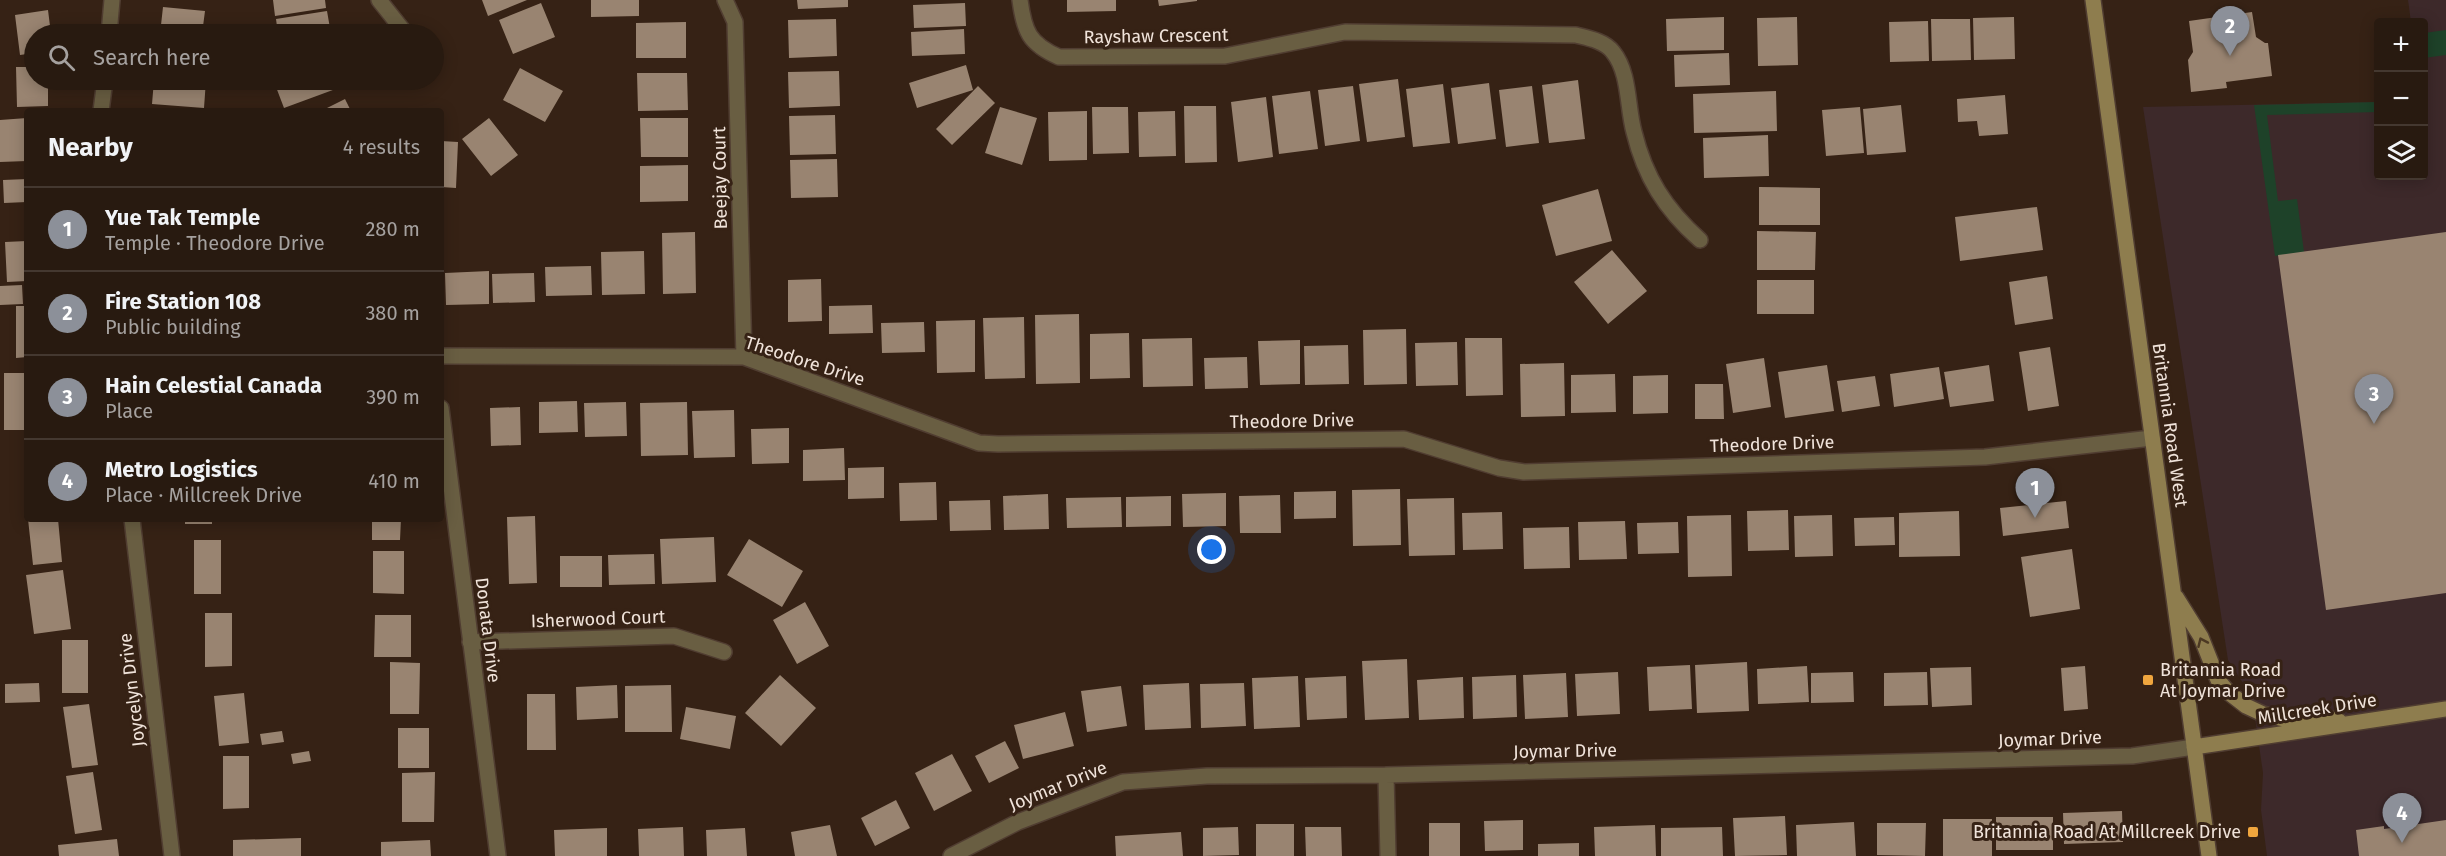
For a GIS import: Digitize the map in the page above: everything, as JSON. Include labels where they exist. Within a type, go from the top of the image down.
[{"type":"main road","name":"Britannia Road West","points":[[2093,0],[2209,856]]},
{"type":"main road","points":[[2173,591],[2200,637],[2218,680],[2237,699],[2262,714],[2288,720],[2320,716],[2348,723]]},
{"type":"main road","name":"Millcreek Drive","points":[[2194,747],[2446,709]]},
{"type":"street","points":[[110,24],[112,0]]},
{"type":"street","points":[[379,0],[398,24]]},
{"type":"street","name":"Beejay Court","points":[[725,0],[735,22],[744,357]]},
{"type":"street","name":"Rayshaw Crescent","points":[[1020,0],[1023,20],[1030,38],[1042,50],[1059,57],[1226,56],[1345,32],[1576,35],[1595,40],[1612,50],[1622,68],[1634,133],[1656,190],[1677,220],[1700,240]]},
{"type":"street","points":[[101,108],[104,90]]},
{"type":"street","name":"Theodore Drive","points":[[444,356],[744,357],[979,443],[1404,439],[1499,468],[1524,472],[1985,457],[2152,438]]},
{"type":"street","name":"Donata Drive","points":[[444,432],[498,856]]},
{"type":"street","name":"Joycelyn Drive","points":[[132,522],[172,856]]},
{"type":"street","name":"Isherwood Court","points":[[470,642],[674,636],[724,652]]},
{"type":"street","name":"Joymar Drive","points":[[951,856],[1018,822],[1123,782],[1207,776],[1386,775],[2132,756],[2194,747]]},
{"type":"street","points":[[1386,775],[1388,856]]},
{"type":"shaded area","points":[[2408,0],[2446,0],[2446,856],[2267,856],[2261,810],[2263,773],[2252,697],[2228,660],[2143,107],[2374,102],[2374,180],[2428,180],[2428,18],[2410,18]]},
{"type":"green space","points":[[2446,30],[2446,55],[2428,57],[2428,32]]},
{"type":"green space","points":[[2374,102],[2374,112],[2267,115],[2278,201],[2297,199],[2304,252],[2275,256],[2254,105]]},
{"type":"building","points":[[273,0],[325,0],[326,8],[275,16]]},
{"type":"building","points":[[482,0],[527,0],[488,16]]},
{"type":"building","points":[[591,0],[639,0],[639,16],[591,17]]},
{"type":"building","points":[[797,0],[848,0],[848,7],[798,9]]},
{"type":"building","points":[[1067,0],[1116,0],[1116,11],[1067,12]]},
{"type":"building","points":[[1158,0],[1197,0],[1197,1],[1159,6]]},
{"type":"building","points":[[541,3],[555,37],[513,54],[499,20]]},
{"type":"building","points":[[965,3],[966,26],[914,28],[913,5]]},
{"type":"building","points":[[163,7],[205,11],[203,24],[161,24]]},
{"type":"building","points":[[48,10],[50,24],[24,24],[24,54],[20,55],[15,15]]},
{"type":"building","points":[[327,11],[329,24],[277,24],[276,19]]},
{"type":"building","points":[[2252,12],[2256,37],[2268,43],[2272,76],[2226,82],[2227,88],[2191,92],[2188,60],[2193,52],[2189,21]]},
{"type":"building","points":[[1724,17],[1724,50],[1667,51],[1666,19]]},
{"type":"building","points":[[1797,17],[1798,65],[1758,66],[1757,18]]},
{"type":"building","points":[[2014,17],[2015,59],[1974,60],[1973,18]]},
{"type":"building","points":[[836,19],[837,56],[789,58],[788,20]]},
{"type":"building","points":[[1931,19],[1970,19],[1971,60],[1932,61]]},
{"type":"building","points":[[1928,21],[1929,61],[1890,62],[1889,22]]},
{"type":"building","points":[[686,22],[686,58],[636,58],[636,23]]},
{"type":"building","points":[[964,29],[965,54],[912,56],[911,32]]},
{"type":"building","points":[[1729,53],[1730,85],[1675,87],[1674,55]]},
{"type":"building","points":[[966,65],[973,90],[917,108],[909,83]]},
{"type":"building","points":[[16,67],[24,67],[24,90],[48,90],[48,106],[17,107]]},
{"type":"building","points":[[520,68],[563,91],[545,122],[503,100]]},
{"type":"building","points":[[839,71],[840,106],[789,108],[788,72]]},
{"type":"building","points":[[637,73],[687,73],[688,110],[638,111]]},
{"type":"building","points":[[1398,79],[1405,137],[1367,142],[1359,84]]},
{"type":"building","points":[[1578,80],[1585,139],[1549,143],[1542,85]]},
{"type":"building","points":[[1489,83],[1496,139],[1458,144],[1451,88]]},
{"type":"building","points":[[1443,84],[1450,143],[1413,147],[1406,89]]},
{"type":"building","points":[[978,86],[995,103],[952,145],[936,129]]},
{"type":"building","points":[[1353,86],[1360,141],[1325,146],[1318,90]]},
{"type":"building","points":[[1532,86],[1539,143],[1506,147],[1499,90]]},
{"type":"building","points":[[153,90],[205,90],[204,108],[152,104]]},
{"type":"building","points":[[277,90],[333,90],[284,108]]},
{"type":"building","points":[[1310,91],[1318,149],[1279,154],[1272,96]]},
{"type":"building","points":[[1776,91],[1777,131],[1694,133],[1693,94]]},
{"type":"building","points":[[2005,95],[2008,134],[1979,136],[1977,121],[1958,122],[1957,99]]},
{"type":"building","points":[[1266,97],[1273,157],[1238,162],[1231,102]]},
{"type":"building","points":[[345,99],[350,108],[327,108]]},
{"type":"building","points":[[1901,105],[1906,152],[1867,155],[1863,109]]},
{"type":"building","points":[[1184,106],[1216,106],[1217,162],[1185,163]]},
{"type":"building","points":[[1000,107],[1037,118],[1022,165],[985,153]]},
{"type":"building","points":[[1092,107],[1128,107],[1129,153],[1093,154]]},
{"type":"building","points":[[1860,107],[1864,153],[1826,156],[1822,110]]},
{"type":"building","points":[[1087,111],[1087,160],[1049,161],[1048,112]]},
{"type":"building","points":[[1175,111],[1176,156],[1139,157],[1138,112]]},
{"type":"building","points":[[835,115],[836,154],[790,155],[789,116]]},
{"type":"building","points":[[24,118],[24,161],[0,162],[0,120]]},
{"type":"building","points":[[489,118],[518,155],[491,176],[462,139]]},
{"type":"building","points":[[640,118],[688,118],[688,157],[641,157]]},
{"type":"building","points":[[1768,135],[1769,176],[1704,178],[1703,138]]},
{"type":"building","points":[[444,141],[458,142],[456,188],[444,187]]},
{"type":"building","points":[[837,159],[838,197],[791,198],[790,160]]},
{"type":"building","points":[[688,165],[688,201],[640,202],[640,166]]},
{"type":"building","points":[[24,179],[24,202],[4,203],[3,180]]},
{"type":"building","points":[[1759,187],[1820,188],[1820,225],[1759,225]]},
{"type":"building","points":[[1598,189],[1612,241],[1556,256],[1542,205]]},
{"type":"building","points":[[2037,207],[2043,250],[1960,261],[1955,217]]},
{"type":"building","points":[[1757,231],[1816,232],[1815,270],[1757,270]]},
{"type":"building","points":[[695,232],[696,293],[663,294],[662,233]]},
{"type":"building","points":[[2446,232],[2446,593],[2326,610],[2278,255]]},
{"type":"building","points":[[24,241],[24,281],[7,282],[5,242]]},
{"type":"building","points":[[1612,250],[1647,291],[1608,324],[1574,282]]},
{"type":"building","points":[[644,251],[645,294],[602,295],[601,252]]},
{"type":"building","points":[[591,266],[592,295],[546,296],[545,267]]},
{"type":"building","points":[[489,271],[489,304],[446,305],[445,273]]},
{"type":"building","points":[[534,273],[535,302],[493,303],[492,274]]},
{"type":"building","points":[[2047,276],[2053,319],[2015,325],[2009,282]]},
{"type":"building","points":[[821,279],[822,321],[788,322],[788,280]]},
{"type":"building","points":[[1757,280],[1814,280],[1814,314],[1757,314]]},
{"type":"building","points":[[22,285],[23,304],[0,305],[0,286]]},
{"type":"building","points":[[872,305],[873,333],[829,334],[829,306]]},
{"type":"building","points":[[16,306],[24,306],[24,357],[16,358]]},
{"type":"building","points":[[1079,314],[1080,383],[1036,384],[1035,315]]},
{"type":"building","points":[[1024,317],[1025,378],[985,379],[983,318]]},
{"type":"building","points":[[975,320],[975,372],[937,373],[936,321]]},
{"type":"building","points":[[924,322],[925,352],[882,353],[881,323]]},
{"type":"building","points":[[1406,329],[1407,384],[1364,385],[1363,330]]},
{"type":"building","points":[[1129,333],[1130,378],[1090,379],[1090,334]]},
{"type":"building","points":[[1192,338],[1193,386],[1143,387],[1142,339]]},
{"type":"building","points":[[1465,338],[1502,338],[1503,395],[1466,396]]},
{"type":"building","points":[[1300,340],[1300,384],[1260,385],[1258,341]]},
{"type":"building","points":[[1457,342],[1458,385],[1416,386],[1415,343]]},
{"type":"building","points":[[1348,345],[1349,384],[1305,385],[1304,346]]},
{"type":"building","points":[[2050,347],[2059,406],[2028,411],[2019,352]]},
{"type":"building","points":[[1247,357],[1248,388],[1205,389],[1204,358]]},
{"type":"building","points":[[1764,358],[1771,407],[1733,413],[1726,364]]},
{"type":"building","points":[[1564,363],[1565,416],[1521,417],[1520,364]]},
{"type":"building","points":[[1827,365],[1834,411],[1785,418],[1778,372]]},
{"type":"building","points":[[1989,365],[1994,401],[1950,407],[1944,372]]},
{"type":"building","points":[[1939,367],[1944,399],[1894,407],[1890,374]]},
{"type":"building","points":[[4,373],[24,373],[24,430],[4,430]]},
{"type":"building","points":[[1615,374],[1616,412],[1571,413],[1571,375]]},
{"type":"building","points":[[1668,375],[1668,413],[1633,414],[1633,376]]},
{"type":"building","points":[[1875,376],[1880,406],[1842,412],[1837,381]]},
{"type":"building","points":[[1695,384],[1723,384],[1724,419],[1695,419]]},
{"type":"building","points":[[577,401],[578,432],[539,433],[539,402]]},
{"type":"building","points":[[626,402],[627,436],[585,437],[584,403]]},
{"type":"building","points":[[687,402],[688,455],[641,456],[640,403]]},
{"type":"building","points":[[520,407],[521,445],[491,446],[490,408]]},
{"type":"building","points":[[734,410],[735,457],[694,458],[692,411]]},
{"type":"building","points":[[789,428],[789,463],[752,464],[751,429]]},
{"type":"building","points":[[844,448],[845,480],[803,481],[803,450]]},
{"type":"building","points":[[884,467],[884,498],[848,499],[848,468]]},
{"type":"building","points":[[936,482],[937,520],[900,521],[899,483]]},
{"type":"building","points":[[1400,489],[1401,545],[1353,546],[1352,490]]},
{"type":"building","points":[[1336,491],[1336,518],[1294,519],[1294,492]]},
{"type":"building","points":[[1226,493],[1226,526],[1183,527],[1182,494]]},
{"type":"building","points":[[1048,494],[1049,529],[1004,530],[1003,496]]},
{"type":"building","points":[[1280,495],[1281,533],[1240,533],[1239,496]]},
{"type":"building","points":[[1171,496],[1171,526],[1126,527],[1126,497]]},
{"type":"building","points":[[1121,497],[1122,527],[1067,528],[1066,498]]},
{"type":"building","points":[[1454,498],[1455,555],[1409,556],[1407,499]]},
{"type":"building","points":[[990,500],[991,530],[950,531],[949,501]]},
{"type":"building","points":[[2066,501],[2069,528],[2003,536],[2000,508]]},
{"type":"building","points":[[1788,510],[1789,550],[1748,551],[1747,511]]},
{"type":"building","points":[[1959,511],[1960,556],[1899,557],[1899,513]]},
{"type":"building","points":[[1502,512],[1503,549],[1463,550],[1462,513]]},
{"type":"building","points":[[1731,515],[1732,576],[1688,577],[1687,516]]},
{"type":"building","points":[[1832,515],[1833,556],[1795,557],[1794,516]]},
{"type":"building","points":[[535,516],[537,583],[509,584],[507,517]]},
{"type":"building","points":[[1894,517],[1895,545],[1855,546],[1854,518]]},
{"type":"building","points":[[1625,521],[1627,559],[1579,560],[1578,522]]},
{"type":"building","points":[[28,522],[58,522],[62,562],[33,565]]},
{"type":"building","points":[[185,522],[212,522],[212,524],[185,524]]},
{"type":"building","points":[[372,522],[401,522],[400,540],[372,540]]},
{"type":"building","points":[[1678,522],[1679,553],[1638,554],[1637,523]]},
{"type":"building","points":[[1569,527],[1570,568],[1524,569],[1523,528]]},
{"type":"building","points":[[714,537],[716,582],[662,584],[660,539]]},
{"type":"building","points":[[749,539],[803,571],[782,607],[727,575]]},
{"type":"building","points":[[194,540],[221,540],[221,594],[194,594]]},
{"type":"building","points":[[2072,549],[2080,609],[2030,617],[2021,557]]},
{"type":"building","points":[[373,551],[404,551],[404,594],[373,593]]},
{"type":"building","points":[[654,554],[655,584],[609,585],[608,555]]},
{"type":"building","points":[[560,556],[602,556],[602,587],[560,587]]},
{"type":"building","points":[[63,570],[71,629],[34,634],[26,575]]},
{"type":"building","points":[[805,602],[829,646],[797,664],[773,620]]},
{"type":"building","points":[[205,613],[232,613],[232,666],[205,667]]},
{"type":"building","points":[[375,615],[411,615],[411,657],[374,657]]},
{"type":"building","points":[[62,640],[88,640],[88,693],[62,693]]},
{"type":"building","points":[[1407,659],[1409,718],[1365,720],[1362,661]]},
{"type":"building","points":[[390,662],[420,663],[419,714],[390,714]]},
{"type":"building","points":[[1747,662],[1749,711],[1697,713],[1695,665]]},
{"type":"building","points":[[1690,665],[1692,709],[1649,711],[1647,667]]},
{"type":"building","points":[[1807,666],[1809,702],[1758,704],[1757,669]]},
{"type":"building","points":[[2085,666],[2088,709],[2064,711],[2061,668]]},
{"type":"building","points":[[1971,667],[1972,705],[1932,707],[1930,668]]},
{"type":"building","points":[[1618,672],[1620,714],[1577,716],[1575,674]]},
{"type":"building","points":[[1853,672],[1854,702],[1811,703],[1811,673]]},
{"type":"building","points":[[1927,672],[1928,705],[1884,706],[1884,673]]},
{"type":"building","points":[[1566,673],[1568,717],[1525,719],[1523,675]]},
{"type":"building","points":[[780,675],[816,708],[781,746],[745,713]]},
{"type":"building","points":[[1516,675],[1517,717],[1473,719],[1472,677]]},
{"type":"building","points":[[1298,676],[1300,727],[1254,729],[1252,678]]},
{"type":"building","points":[[1346,676],[1347,718],[1307,720],[1305,678]]},
{"type":"building","points":[[1463,677],[1464,718],[1419,720],[1417,680]]},
{"type":"building","points":[[39,683],[40,702],[5,703],[5,684]]},
{"type":"building","points":[[1189,683],[1191,728],[1145,730],[1143,685]]},
{"type":"building","points":[[1244,683],[1246,726],[1201,728],[1200,684]]},
{"type":"building","points":[[617,685],[618,718],[577,720],[576,687]]},
{"type":"building","points":[[671,685],[672,732],[625,732],[625,686]]},
{"type":"building","points":[[1121,686],[1127,726],[1087,732],[1081,691]]},
{"type":"building","points":[[244,693],[249,743],[219,746],[214,696]]},
{"type":"building","points":[[527,694],[555,694],[556,750],[527,750]]},
{"type":"building","points":[[89,704],[98,765],[72,768],[63,707]]},
{"type":"building","points":[[686,707],[736,716],[730,749],[680,739]]},
{"type":"building","points":[[1065,712],[1074,746],[1023,759],[1014,725]]},
{"type":"building","points":[[398,728],[429,728],[429,768],[398,768]]},
{"type":"building","points":[[282,731],[284,742],[262,745],[260,734]]},
{"type":"building","points":[[1005,741],[1019,768],[989,783],[975,756]]},
{"type":"building","points":[[309,751],[311,761],[293,764],[291,754]]},
{"type":"building","points":[[952,754],[972,791],[934,811],[915,773]]},
{"type":"building","points":[[223,756],[249,756],[249,808],[223,809]]},
{"type":"building","points":[[93,772],[102,830],[75,834],[66,776]]},
{"type":"building","points":[[435,772],[434,822],[402,822],[402,773]]},
{"type":"building","points":[[896,800],[910,828],[875,846],[861,818]]},
{"type":"building","points":[[2122,811],[2123,842],[2064,844],[2063,813]]},
{"type":"building","points":[[1785,816],[1787,855],[1735,856],[1733,818]]},
{"type":"building","points":[[1996,817],[2053,817],[2053,850],[1996,850]]},
{"type":"building","points":[[1943,819],[1992,819],[1992,856],[1943,856]]},
{"type":"building","points":[[1523,820],[1523,850],[1485,851],[1484,821]]},
{"type":"building","points":[[2446,820],[2446,856],[2359,856],[2356,830],[2384,826],[2384,829]]},
{"type":"building","points":[[1854,822],[1856,856],[1797,856],[1796,825]]},
{"type":"building","points":[[1429,823],[1460,823],[1460,856],[1429,856]]},
{"type":"building","points":[[1877,823],[1926,823],[1925,856],[1877,855]]},
{"type":"building","points":[[1256,824],[1294,824],[1294,856],[1256,856]]},
{"type":"building","points":[[830,825],[837,856],[795,856],[791,832]]},
{"type":"building","points":[[1655,825],[1656,856],[1595,856],[1594,827]]},
{"type":"building","points":[[683,827],[684,856],[639,856],[638,829]]},
{"type":"building","points":[[1238,827],[1239,855],[1203,856],[1203,828]]},
{"type":"building","points":[[1305,827],[1341,827],[1342,856],[1306,856]]},
{"type":"building","points":[[1722,827],[1723,856],[1661,856],[1661,828]]},
{"type":"building","points":[[607,828],[607,856],[555,856],[554,830]]},
{"type":"building","points":[[745,828],[747,856],[707,856],[706,830]]},
{"type":"building","points":[[1181,832],[1183,856],[1116,856],[1115,836]]},
{"type":"building","points":[[301,838],[301,856],[233,856],[233,840]]},
{"type":"building","points":[[117,839],[119,856],[59,856],[58,845]]},
{"type":"building","points":[[430,840],[431,856],[381,856],[381,842]]},
{"type":"building","points":[[1579,843],[1579,856],[1538,856],[1538,844]]},
{"type":"place","name":"Fire Station 108","points":[[2230,56]]},
{"type":"place","name":"Hain Celestial Canada","points":[[2374,424]]},
{"type":"place","name":"Yue Tak Temple","points":[[2035,518]]},
{"type":"place","name":"Britannia Road At Joymar Drive","points":[[2148,680]]},
{"type":"place","name":"Britannia Road At Millcreek Drive","points":[[2253,832]]},
{"type":"place","name":"Metro Logistics","points":[[2402,843]]}]
